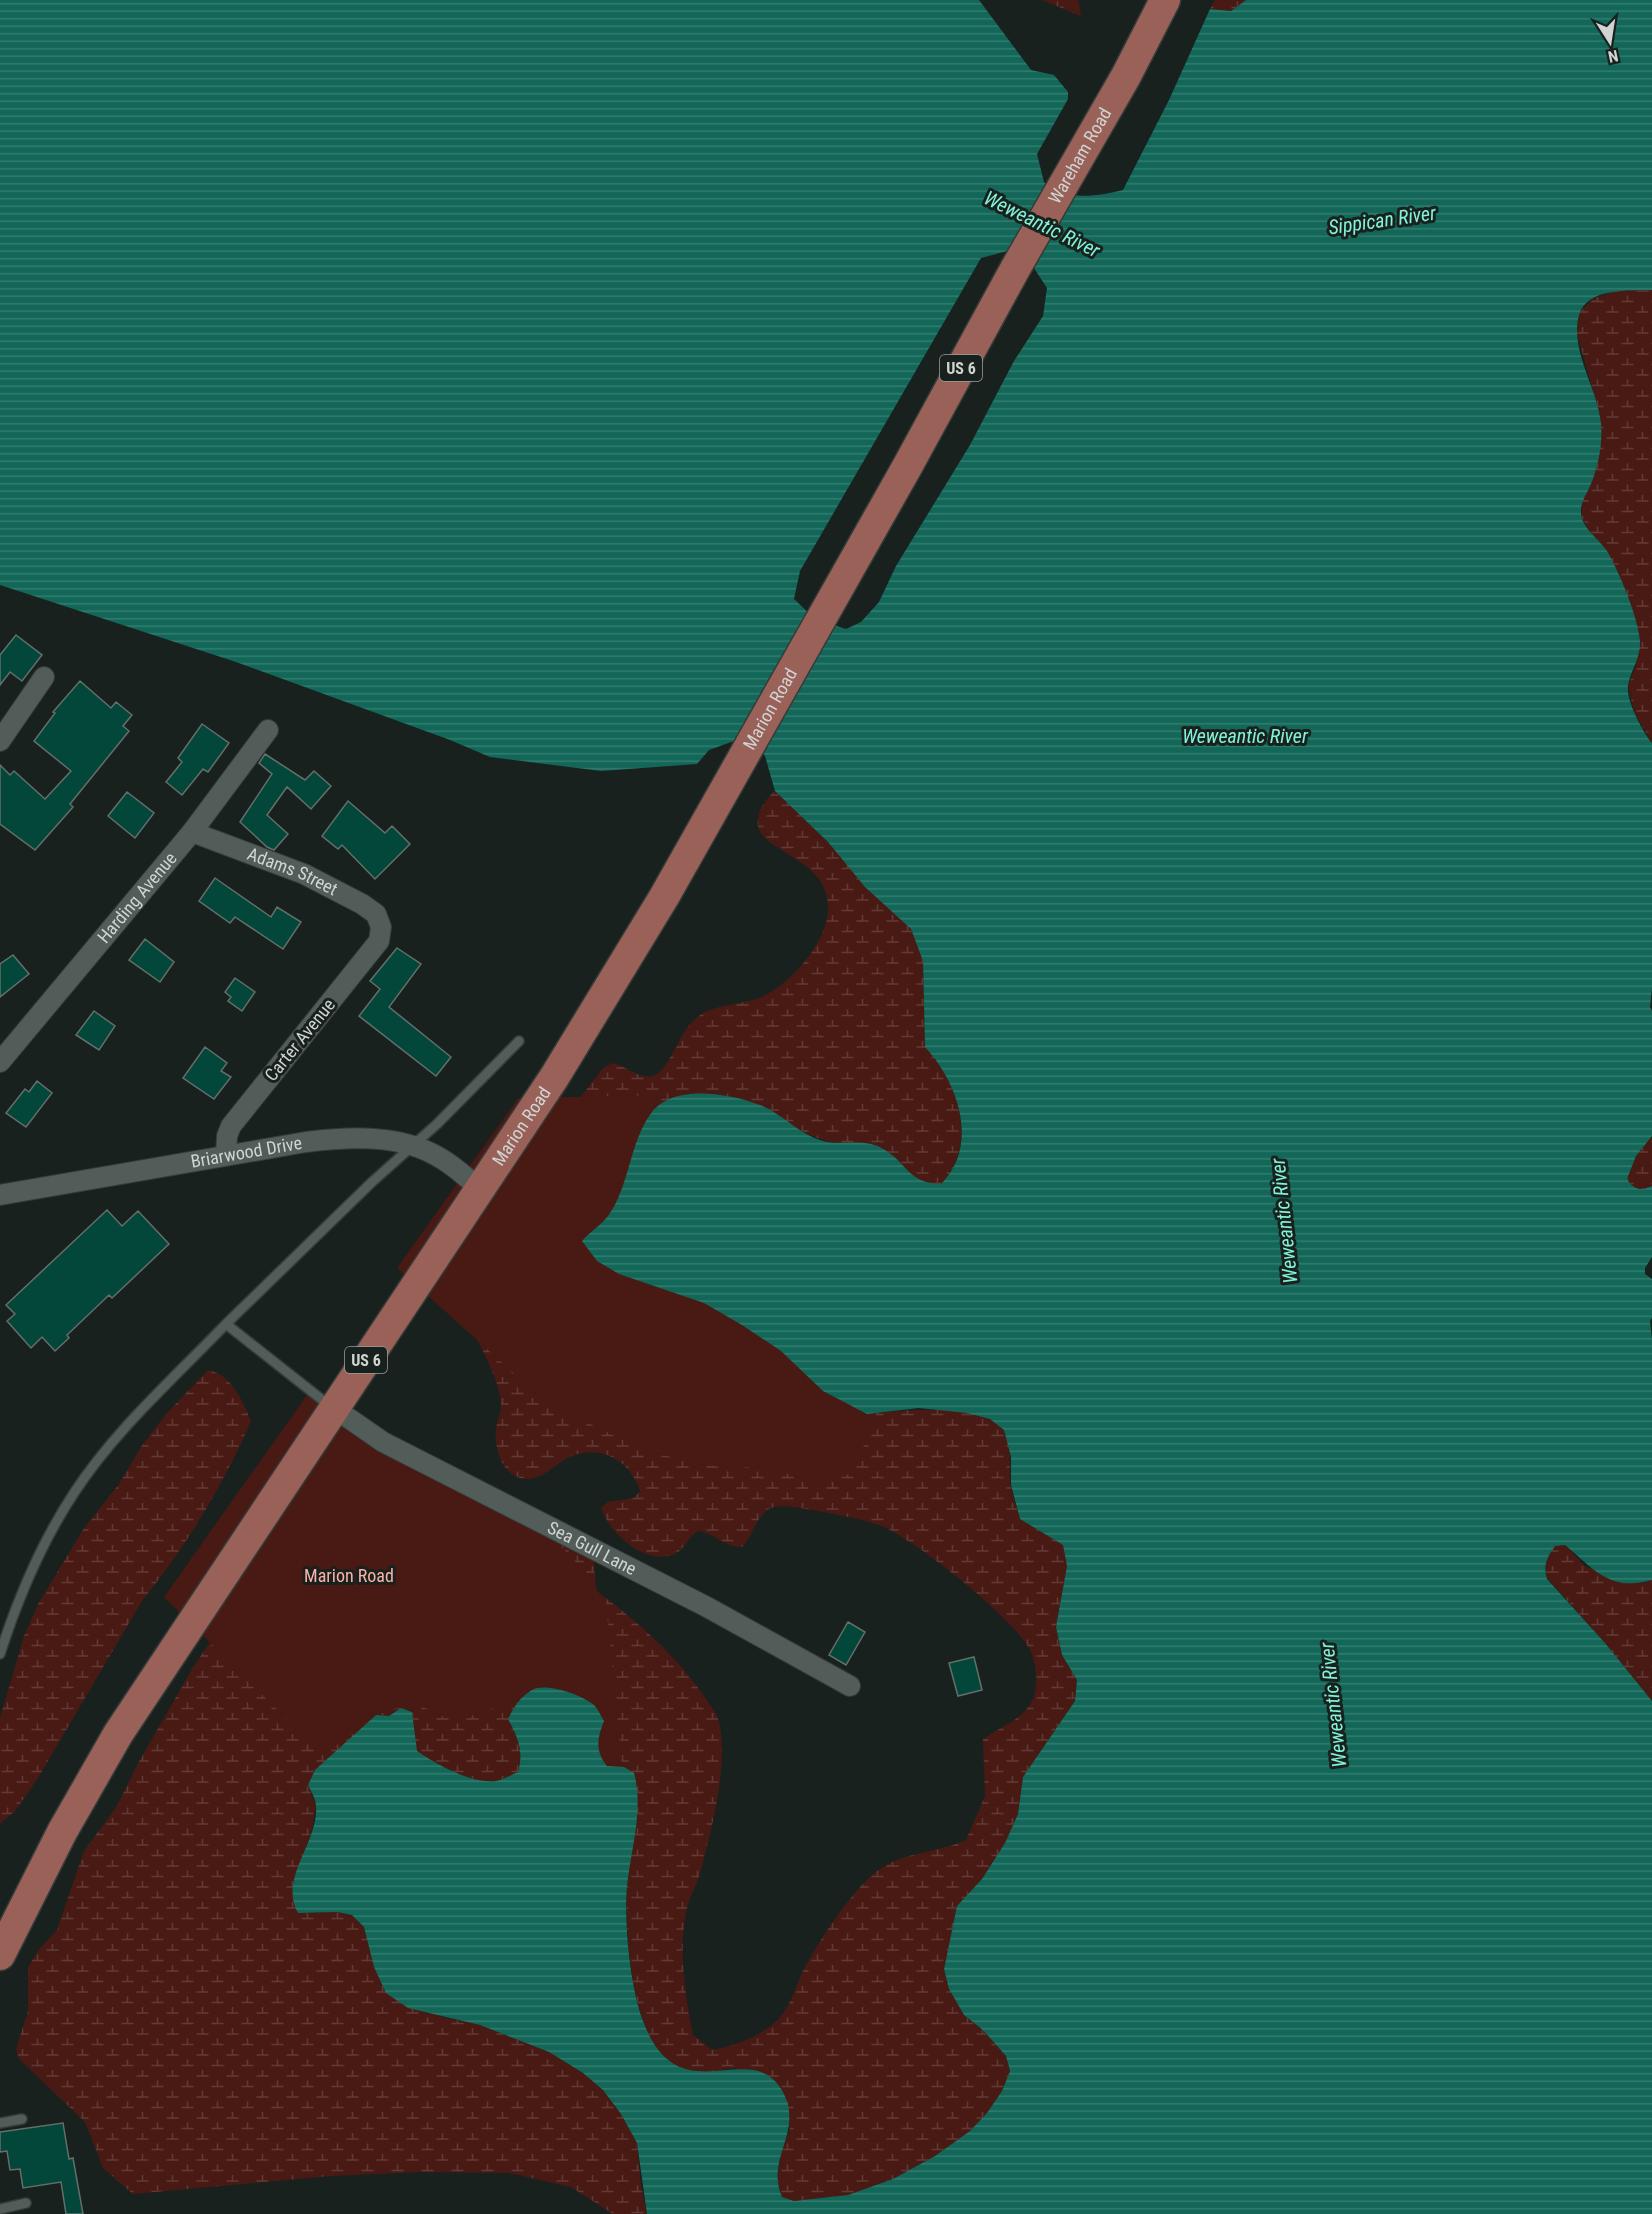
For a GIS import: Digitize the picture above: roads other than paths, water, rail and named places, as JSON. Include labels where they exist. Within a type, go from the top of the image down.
[{"type":"main road","name":"Wareham Road","points":[[907,467],[1015,269],[1126,76],[1165,0]]},
{"type":"main road","name":"Marion Road","points":[[0,1955],[62,1832],[118,1734],[481,1190],[607,993],[738,768],[907,467]]},
{"type":"street","points":[[0,741],[44,677]]},
{"type":"street","name":"Harding Avenue","points":[[0,1062],[192,832],[268,730]]},
{"type":"street","name":"Adams Street","points":[[192,832],[304,874],[363,904],[376,914],[381,927]]},
{"type":"street","name":"Carter Avenue","points":[[226,1155],[227,1136],[231,1126],[379,941],[381,927]]},
{"type":"street","name":"Briarwood Drive","points":[[0,1195],[226,1155],[306,1142],[356,1137],[413,1146],[446,1162],[481,1190]]},
{"type":"street","name":"Sea Gull Lane","points":[[334,1408],[383,1442],[697,1602],[850,1686]]},
{"type":"lane","points":[[0,1654],[16,1604],[74,1493],[124,1430],[226,1324],[363,1190],[413,1146],[519,1041]]},
{"type":"lane","points":[[226,1324],[270,1361],[334,1408]]},
{"type":"lane","points":[[0,2123],[22,2118]]},
{"type":"lane","points":[[0,2209],[26,2203]]},
{"type":"water","name":"Weweantic River","points":[[0,0],[979,0],[1031,70],[1054,75],[1068,92],[1068,99],[1037,154],[1044,182],[1060,193],[1082,196],[1123,190],[1169,100],[1210,9],[1231,11],[1246,0],[1652,0],[1652,290],[1610,292],[1591,299],[1579,315],[1577,328],[1580,354],[1597,405],[1601,434],[1596,468],[1583,502],[1581,514],[1585,524],[1612,560],[1636,620],[1640,647],[1629,679],[1628,692],[1636,715],[1652,743],[1652,988],[1650,1007],[1652,1011],[1652,1136],[1636,1156],[1627,1179],[1638,1188],[1644,1189],[1652,1186],[1652,1257],[1645,1268],[1645,1274],[1652,1279],[1652,1318],[1650,1321],[1652,1339],[1652,1580],[1637,1583],[1613,1581],[1594,1570],[1565,1545],[1555,1546],[1545,1569],[1547,1579],[1605,1643],[1652,1701],[1652,2214],[647,2214],[637,2143],[621,2114],[603,2090],[583,2073],[549,2052],[480,2025],[408,2008],[386,1993],[374,1967],[364,1927],[352,1915],[337,1912],[298,1913],[293,1900],[293,1887],[315,1820],[316,1804],[308,1785],[315,1770],[376,1715],[389,1716],[401,1708],[412,1712],[417,1751],[465,1776],[496,1781],[518,1772],[519,1745],[508,1719],[524,1696],[532,1690],[546,1688],[581,1697],[594,1705],[604,1721],[598,1744],[600,1755],[607,1766],[624,1767],[634,1773],[638,1801],[627,1886],[627,1936],[638,2007],[658,2050],[676,2065],[695,2071],[753,2070],[769,2076],[783,2092],[789,2120],[778,2169],[778,2183],[782,2197],[794,2201],[848,2195],[893,2179],[935,2156],[970,2131],[987,2113],[1002,2091],[1010,2071],[1006,2056],[983,2030],[964,2015],[949,1989],[944,1969],[957,1906],[982,1879],[1005,1843],[1018,1814],[1023,1777],[1075,1701],[1077,1680],[1062,1655],[1056,1627],[1067,1566],[1063,1545],[1020,1519],[1011,1485],[1011,1457],[1004,1430],[990,1419],[967,1413],[919,1408],[867,1414],[823,1391],[781,1351],[742,1325],[704,1303],[619,1274],[597,1261],[582,1241],[608,1216],[615,1204],[644,1124],[662,1103],[674,1097],[689,1094],[719,1095],[760,1105],[818,1139],[834,1143],[864,1143],[878,1146],[893,1155],[909,1172],[930,1183],[941,1184],[953,1168],[960,1151],[962,1133],[955,1095],[937,1061],[925,1047],[923,961],[911,929],[865,887],[828,842],[775,791],[765,756],[748,736],[709,750],[697,764],[601,771],[490,757],[450,740],[236,662],[0,585]],"holes":[[[1011,250],[1030,262],[1047,288],[1043,316],[1014,361],[970,445],[896,566],[879,602],[861,622],[846,629],[815,619],[794,599],[800,571],[981,258]]]},
{"type":"water label","name":"Sippican River","points":[[1382,220]]}]
